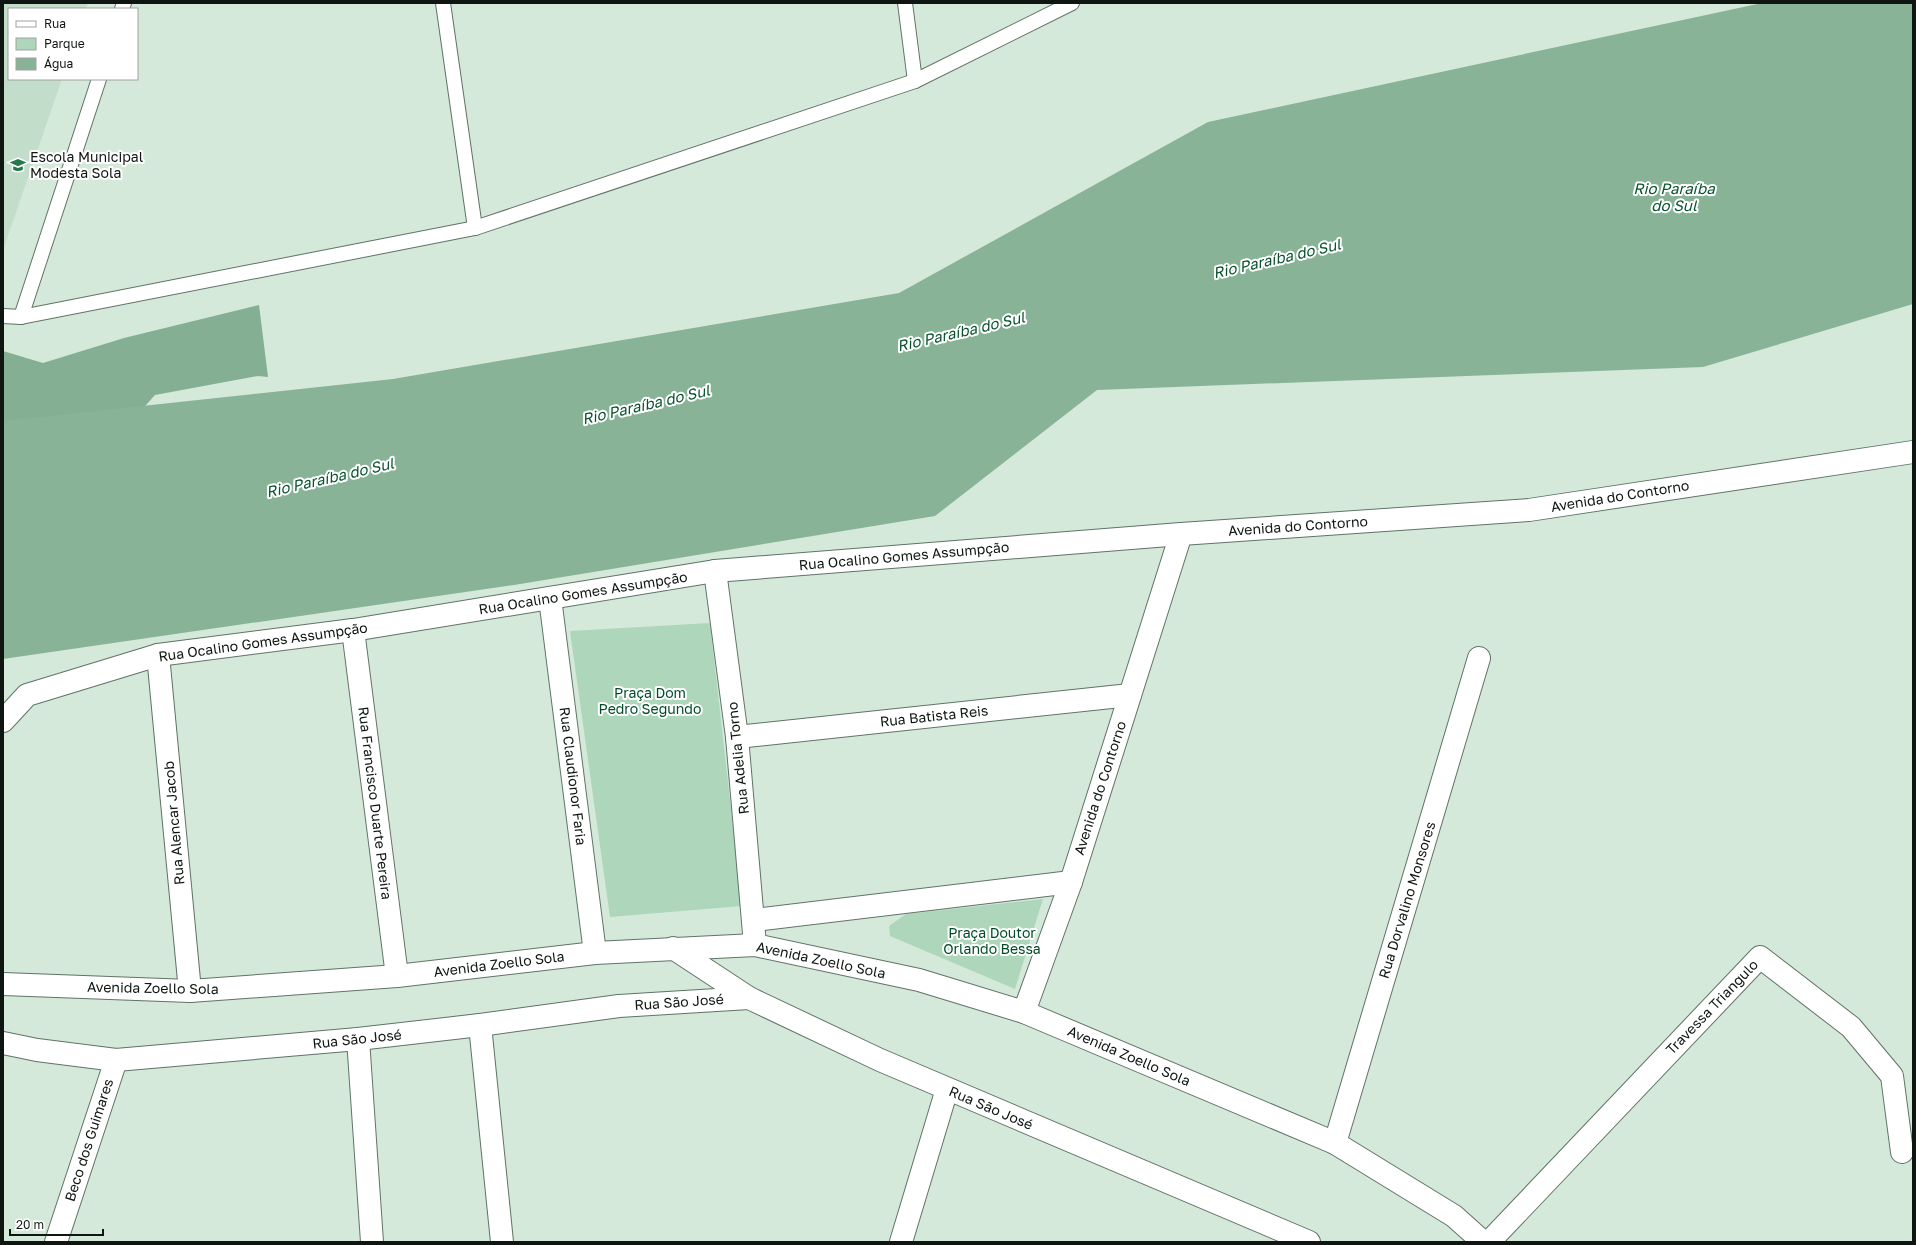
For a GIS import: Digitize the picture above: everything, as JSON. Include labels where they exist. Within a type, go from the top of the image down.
[{"type":"street","name":"Avenida do Contorno","points":[[1024,1012],[1070,882],[1181,534],[1529,510],[1913,452]]},
{"type":"street","name":"Rua Ocalino Gomes Assumpção","points":[[3,721],[27,695],[158,656],[353,630],[715,571],[1181,534]]},
{"type":"street","name":"Rua Adelia Torno","points":[[715,571],[737,737],[755,945]]},
{"type":"street","name":"Rua Claudionor Faria","points":[[550,598],[595,953]]},
{"type":"street","name":"Rua Francisco Duarte Pereira","points":[[353,630],[397,976]]},
{"type":"street","name":"Rua Alencar Jacob","points":[[158,656],[190,991]]},
{"type":"street","name":"Rua Dorvalino Monsores","points":[[1335,1143],[1479,658]]},
{"type":"street","name":"Rua Batista Reis","points":[[737,737],[1130,695]]},
{"type":"street","points":[[754,920],[1070,882]]},
{"type":"street","name":"Avenida Zoello Sola","points":[[3,984],[190,991],[397,976],[595,953],[755,945],[919,980],[1024,1012],[1335,1143],[1454,1216],[1483,1242]]},
{"type":"street","points":[[673,948],[749,998]]},
{"type":"street","name":"Travessa Triangulo","points":[[1489,1242],[1760,957],[1851,1027],[1892,1076],[1902,1152]]},
{"type":"street","name":"Rua São José","points":[[3,1043],[37,1050],[116,1060],[358,1039],[480,1025],[619,1006],[749,998],[880,1060],[1309,1242]]},
{"type":"street","points":[[480,1025],[502,1242]]},
{"type":"street","points":[[358,1039],[372,1242]]},
{"type":"street","name":"Beco dos Guimares","points":[[56,1242],[116,1060]]},
{"type":"street","points":[[901,1242],[947,1089]]},
{"type":"lane","points":[[443,3],[475,228]]},
{"type":"lane","points":[[906,3],[915,81]]},
{"type":"lane","points":[[3,316],[21,317],[475,228],[915,81],[1072,3]]},
{"type":"lane","points":[[21,317],[99,80]]},
{"type":"shaded area","name":"Escola Municipal Modesta Sola","points":[[3,3],[88,3],[86,8],[8,8],[8,80],[62,80],[3,250]]},
{"type":"shaded area","points":[[259,305],[268,377],[258,376],[155,395],[120,434],[3,424],[3,351],[43,363],[124,338]]},
{"type":"green space","name":"Praça Dom Pedro Segundo","points":[[710,623],[742,906],[610,917],[570,631]]},
{"type":"green space","name":"Praça Doutor Orlando Bessa","points":[[1043,899],[1015,989],[890,936],[889,926],[906,914]]},
{"type":"water","name":"Rio Paraíba do Sul","points":[[1762,3],[1913,3],[1913,304],[1703,367],[1097,390],[935,516],[514,585],[3,659],[3,421],[393,379],[899,293],[1208,122]]},
{"type":"place","name":"Escola Municipal Modesta Sola","points":[[18,165]]}]
